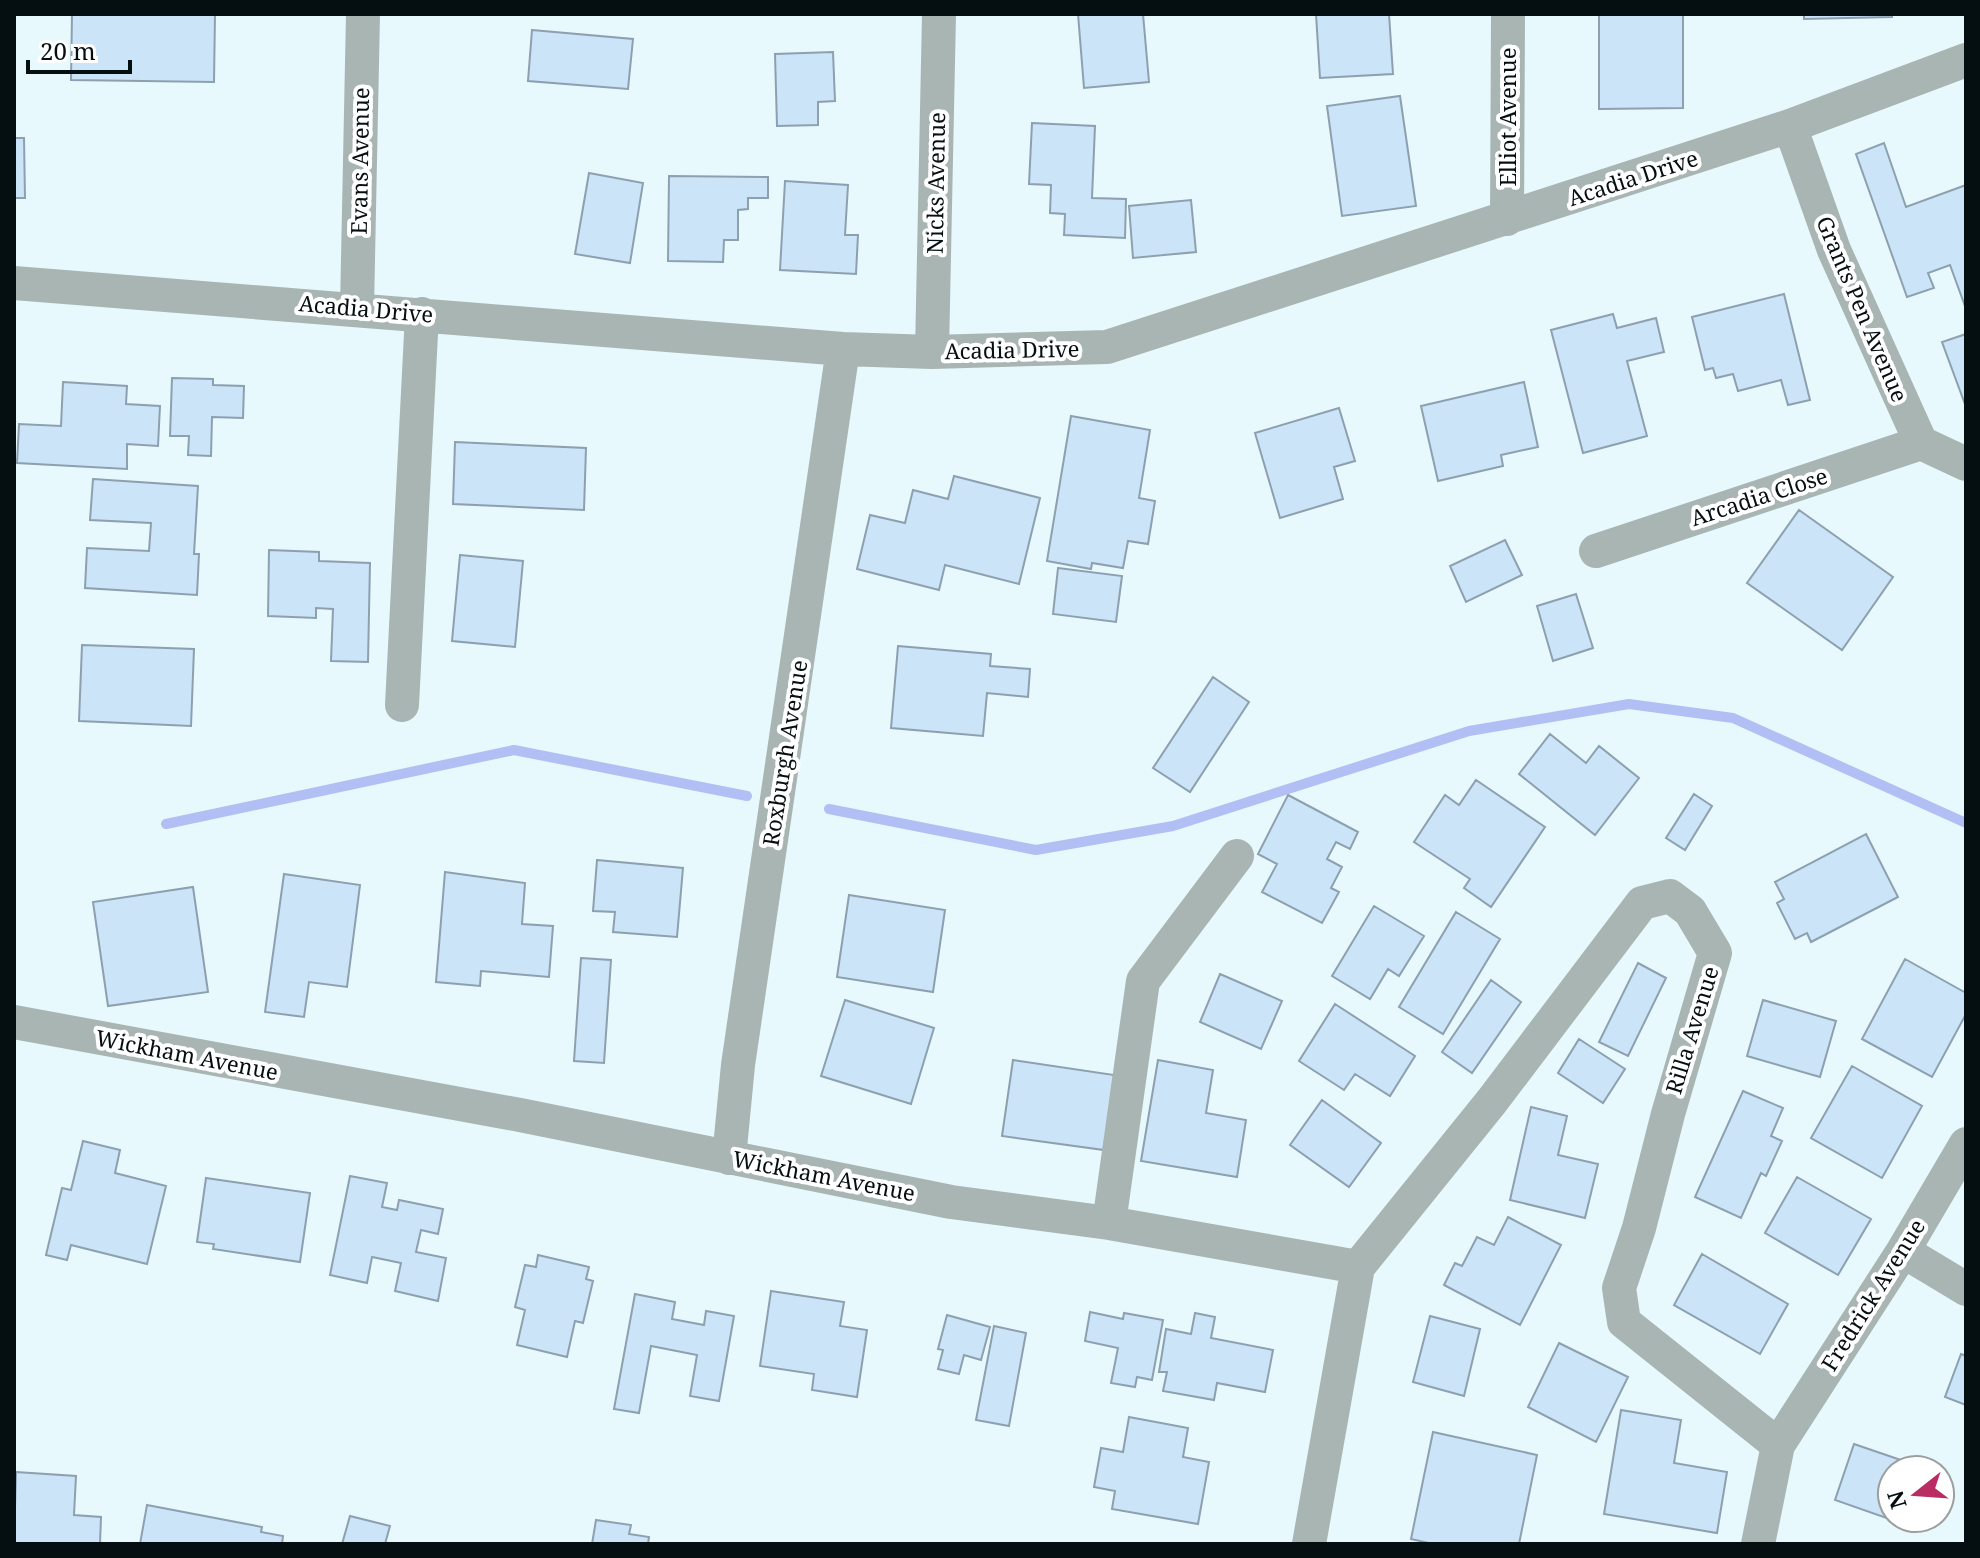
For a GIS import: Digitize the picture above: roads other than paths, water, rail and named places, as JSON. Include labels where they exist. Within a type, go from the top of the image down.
[{"type":"street","name":"Evans Avenue","points":[[357,308],[363,14]]},
{"type":"street","name":"Nicks Avenue","points":[[932,352],[939,14]]},
{"type":"street","name":"Elliot Avenue","points":[[1507,219],[1508,14]]},
{"type":"street","name":"Acadia Drive","points":[[14,283],[843,349],[932,352],[1107,347],[1790,126],[1966,60]]},
{"type":"street","name":"Grants Pen Avenue","points":[[1790,126],[1834,250],[1921,443]]},
{"type":"street","points":[[402,705],[422,314]]},
{"type":"street","name":"Roxburgh Avenue","points":[[729,1158],[738,1065],[843,349]]},
{"type":"street","points":[[1921,443],[1966,464]]},
{"type":"street","name":"Arcadia Close","points":[[1596,551],[1921,443]]},
{"type":"street","points":[[1109,1223],[1143,981],[1237,856]]},
{"type":"street","name":"Rilla Avenue","points":[[1358,1267],[1492,1101],[1642,903],[1670,896],[1690,911],[1715,953],[1668,1114],[1639,1228],[1619,1288],[1624,1322],[1778,1445]]},
{"type":"street","name":"Wickham Avenue","points":[[14,1022],[520,1115],[951,1202],[1109,1223],[1358,1267]]},
{"type":"street","name":"Fredrick Avenue","points":[[1778,1445],[1903,1251],[1966,1144]]},
{"type":"street","points":[[1903,1251],[1966,1289]]},
{"type":"street","points":[[1309,1544],[1358,1267]]},
{"type":"street","points":[[1758,1544],[1778,1445]]},
{"type":"waterway","points":[[829,809],[1036,850],[1173,826],[1469,731],[1629,704],[1733,718],[1966,823]]},
{"type":"waterway","points":[[166,824],[514,750],[747,796]]}]
